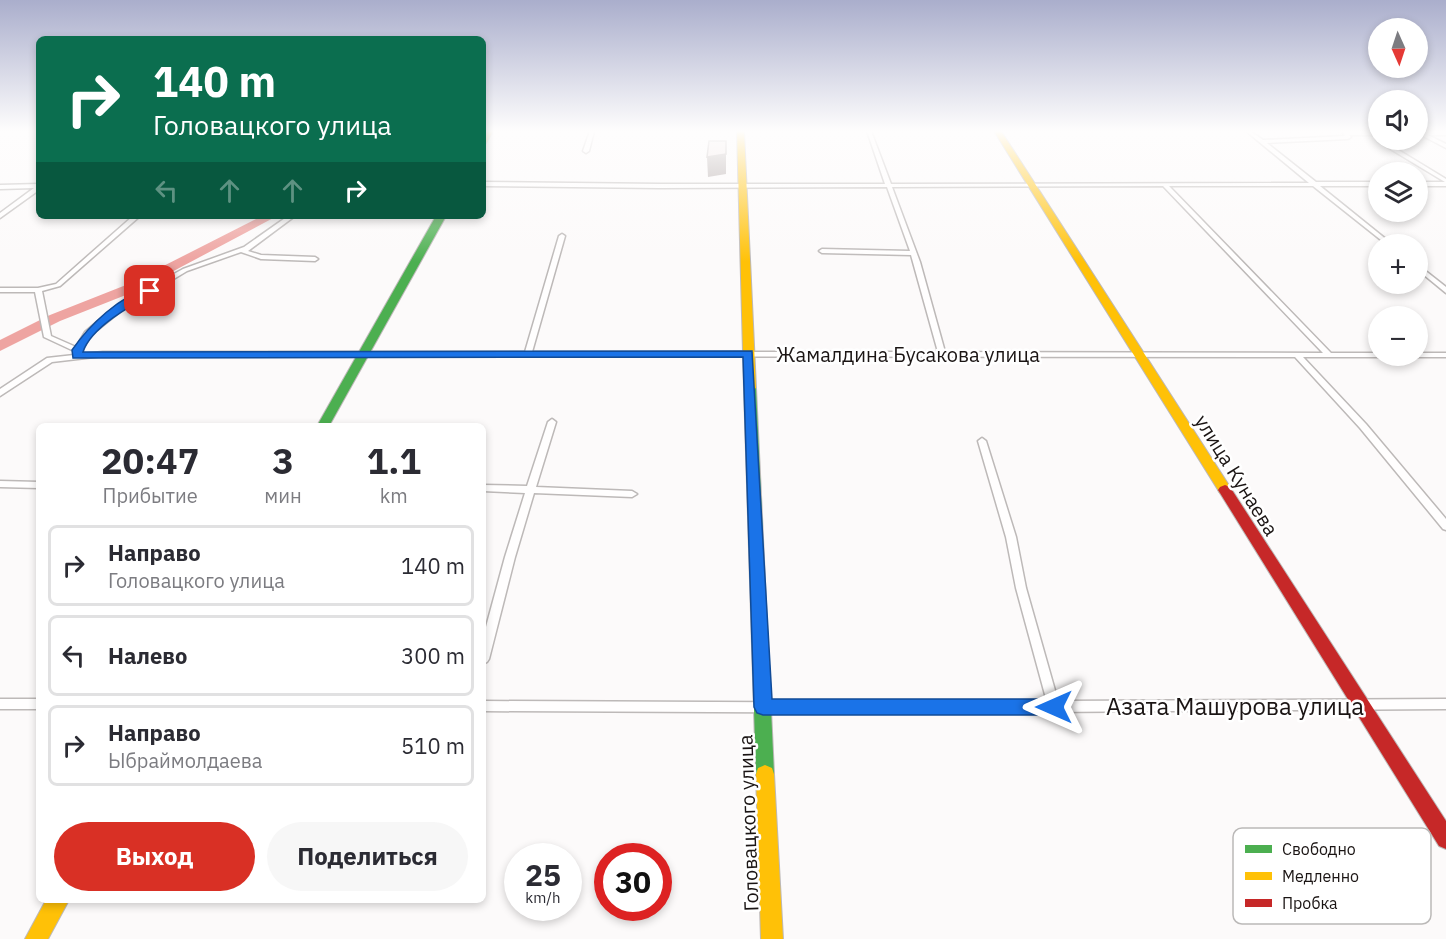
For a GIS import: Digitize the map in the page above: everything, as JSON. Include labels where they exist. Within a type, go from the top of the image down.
[{"type":"street","name":"Головацкого улица","points":[[742,175],[772,939]]},
{"type":"street","points":[[887,175],[914,254],[942,354]]},
{"type":"street","name":"улица Кунаева","points":[[1026,175],[1446,839]]},
{"type":"street","points":[[1304,175],[1377,234]]},
{"type":"street","points":[[1428,184],[1446,183]]},
{"type":"street","points":[[486,184],[891,186],[1368,184]]},
{"type":"street","points":[[1164,184],[1329,355]]},
{"type":"street","points":[[0,187],[36,187]]},
{"type":"street","points":[[0,216],[36,189]]},
{"type":"street","points":[[0,290],[38,290],[64,282],[134,219]]},
{"type":"street","points":[[38,290],[48,336],[78,353],[88,334],[119,308],[185,270],[246,248],[288,219]]},
{"type":"street","points":[[325,423],[439,219]]},
{"type":"street","points":[[528,354],[562,236]]},
{"type":"street","points":[[246,248],[244,252],[261,257],[315,259]]},
{"type":"street","points":[[822,251],[914,254]]},
{"type":"street","points":[[1428,276],[1446,291]]},
{"type":"street","name":"Жамалдина Бусакова улица","points":[[0,393],[50,360],[78,353],[1368,355]]},
{"type":"street","points":[[1297,355],[1363,426],[1446,526]]},
{"type":"street","points":[[1428,355],[1446,355]]},
{"type":"street","points":[[486,648],[510,557],[552,423]]},
{"type":"street","points":[[982,441],[1011,537],[1021,588],[1054,707]]},
{"type":"street","points":[[0,484],[36,485]]},
{"type":"street","points":[[486,488],[632,494]]},
{"type":"street","points":[[0,704],[36,704]]},
{"type":"street","name":"Азата Машурова улица","points":[[486,706],[1054,707],[1446,704]]},
{"type":"street","points":[[36,939],[56,903]]},
{"type":"waterway","points":[[0,346],[55,318],[131,288],[265,219]]},
{"type":"traffic: fast","points":[[325,423],[439,219]]},
{"type":"traffic: fast","points":[[750,388],[765,774]]},
{"type":"traffic: slow","points":[[742,175],[750,388]]},
{"type":"traffic: slow","points":[[1025,175],[1225,490]]},
{"type":"traffic: slow","points":[[765,774],[772,939]]},
{"type":"traffic: slow","points":[[36,939],[56,903]]},
{"type":"traffic: jam","points":[[1225,490],[1446,839]]},
{"type":"route","points":[[150,291],[119,308],[88,334],[78,350],[78,356],[103,354],[748,354],[763,707],[1054,707]]}]
